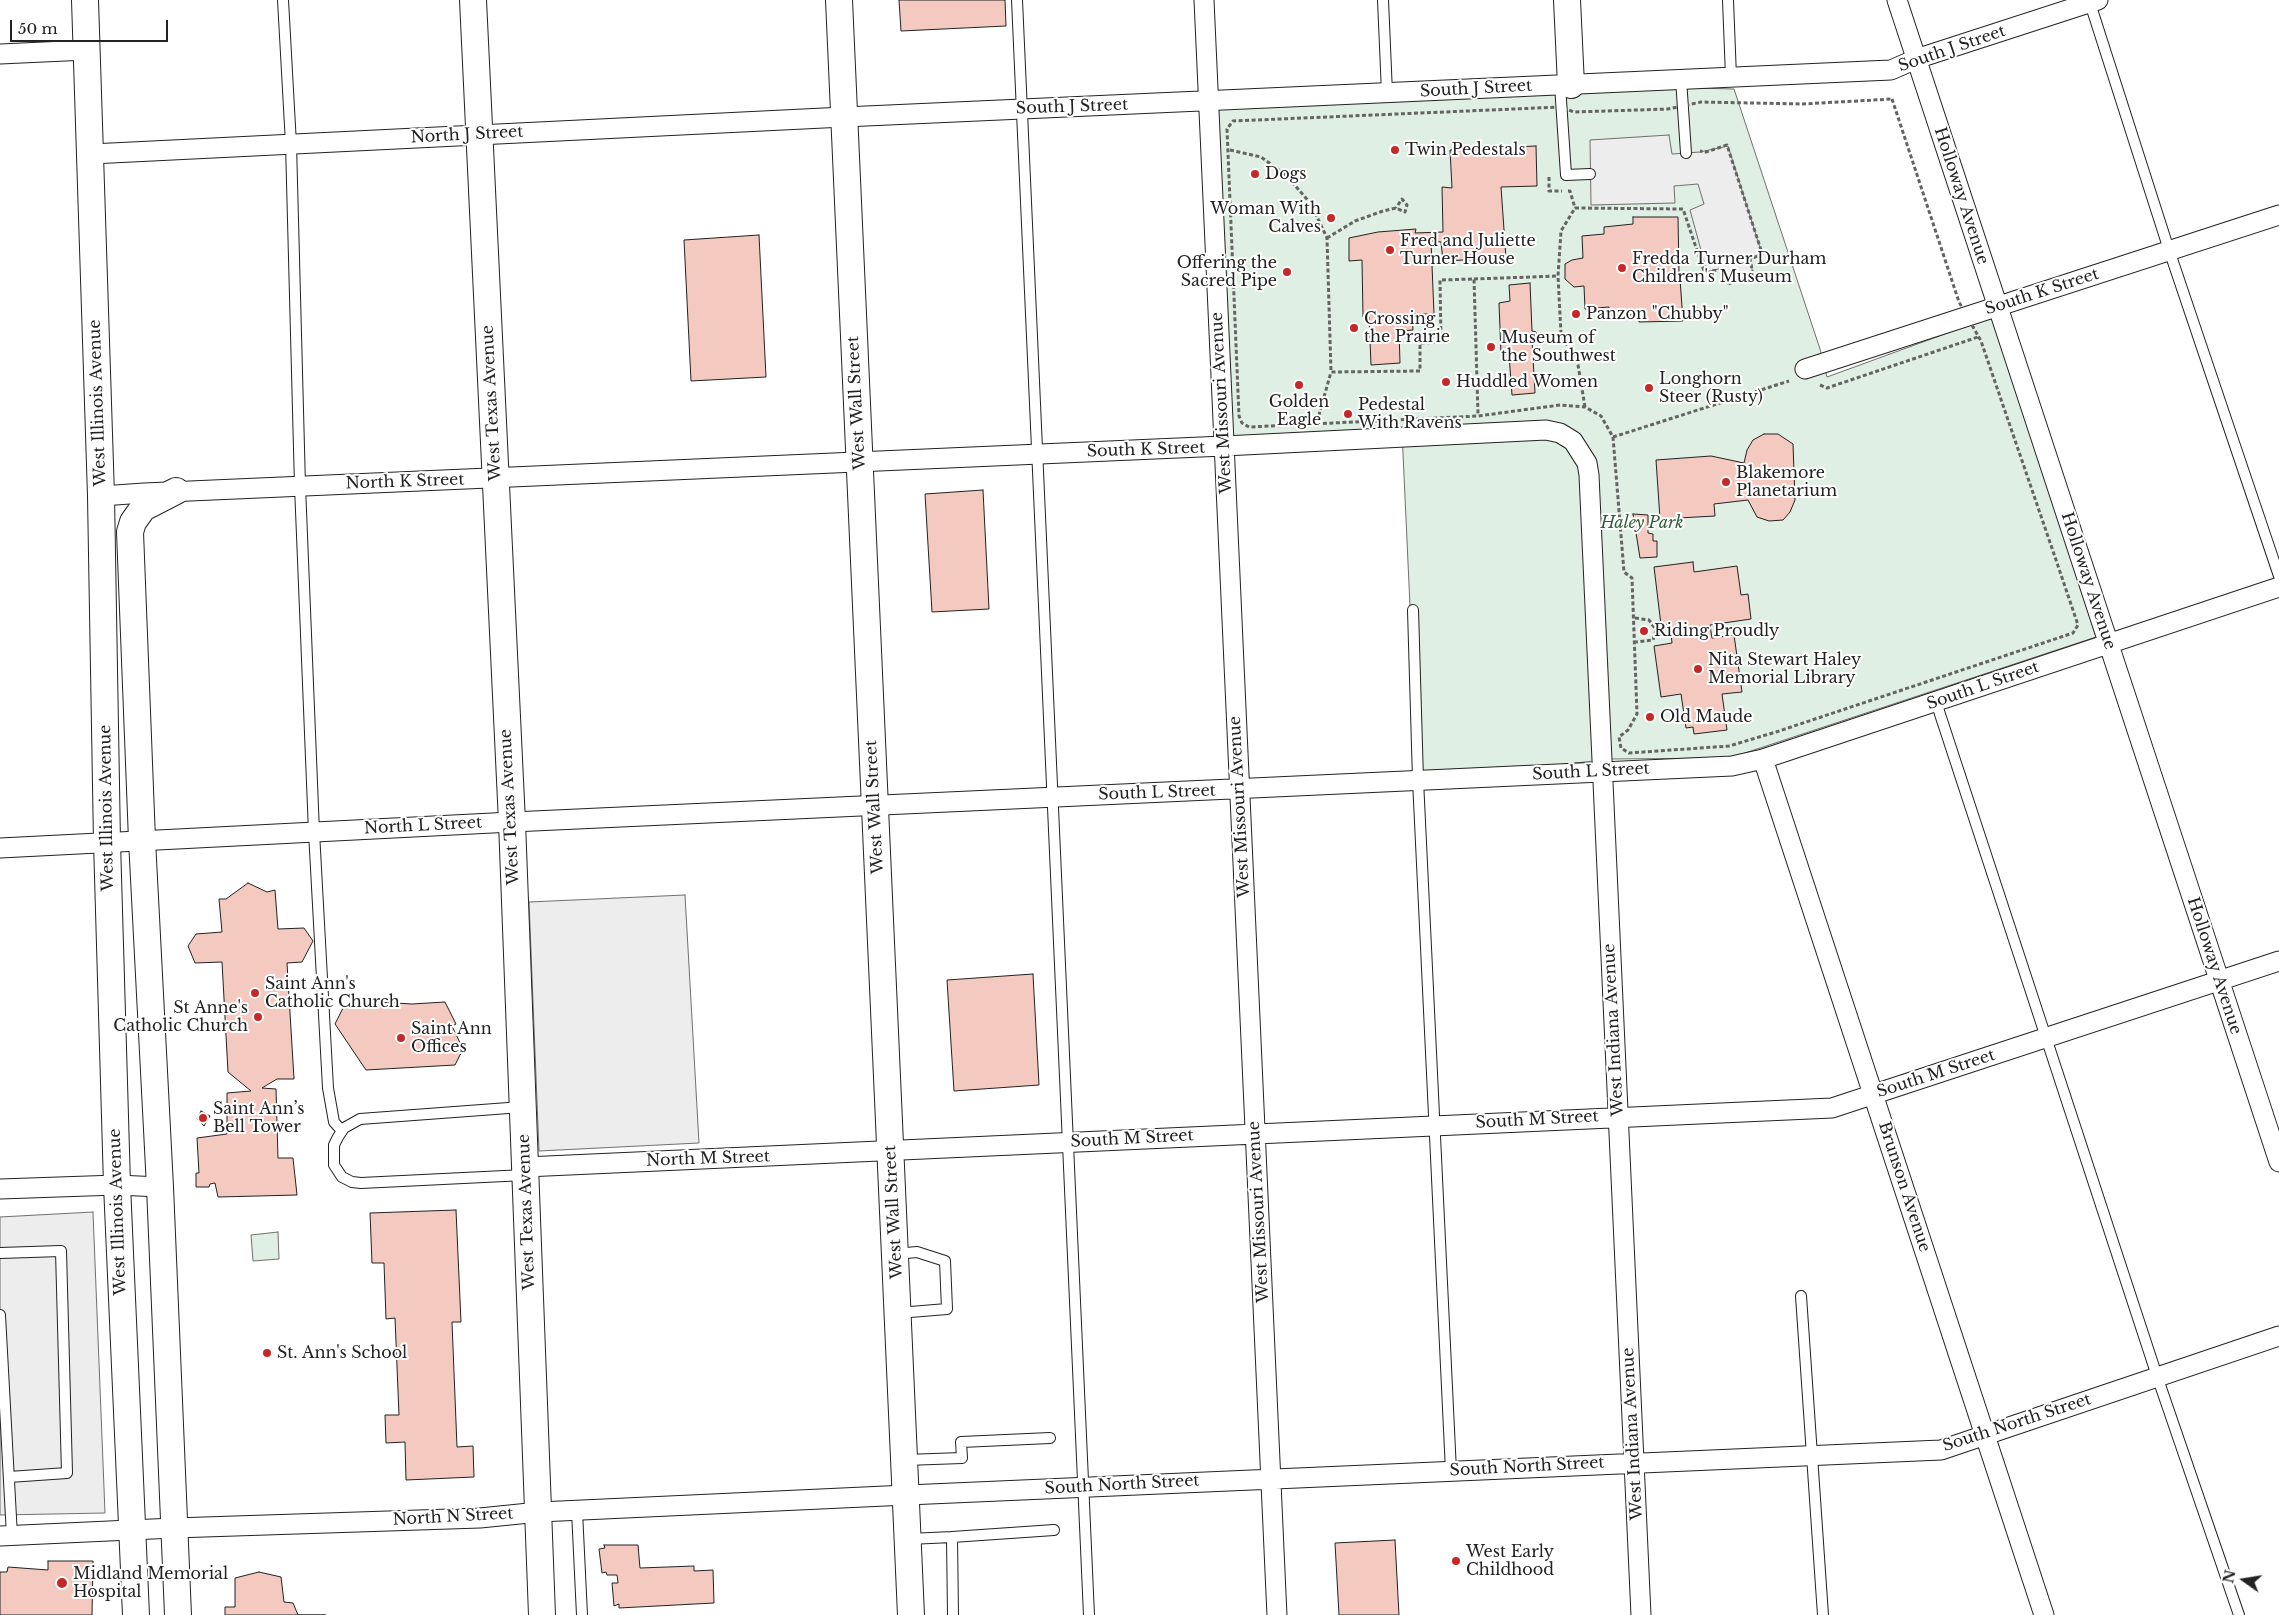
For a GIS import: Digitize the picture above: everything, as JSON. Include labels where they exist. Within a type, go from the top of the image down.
[{"type":"main road","name":"West Illinois Avenue","points":[[85,0],[101,496],[107,842],[117,1185],[136,1615]]},
{"type":"main road","name":"West Texas Avenue","points":[[473,0],[512,822],[542,1615]]},
{"type":"main road","name":"West Wall Street","points":[[838,0],[912,1615]]},
{"type":"main road","points":[[1564,92],[1567,0]]},
{"type":"main road","name":"West Illinois Avenue","points":[[176,491],[143,508],[133,522],[130,532],[142,840],[160,1187],[178,1615]]},
{"type":"street","name":"West Missouri Avenue","points":[[1204,0],[1277,1615]]},
{"type":"street","name":"Holloway Avenue","points":[[1897,0],[2279,1162]]},
{"type":"street","name":"South J Street","points":[[844,117],[1387,93],[1564,92],[1681,80],[1891,70],[1916,59],[2092,1]]},
{"type":"street","points":[[0,54],[87,50]]},
{"type":"street","name":"North J Street","points":[[91,154],[844,117]]},
{"type":"street","name":"South K Street","points":[[1805,369],[2279,214]]},
{"type":"street","name":"South K Street","points":[[860,462],[1224,446],[1478,425],[1546,430],[1560,433],[1573,441],[1578,447]]},
{"type":"street","name":"West Indiana Avenue","points":[[1578,447],[1587,463],[1589,475],[1641,1615]]},
{"type":"street","name":"North K Street","points":[[101,496],[176,491],[860,462]]},
{"type":"street","name":"South L Street","points":[[875,806],[1732,766],[1763,759],[2279,587]]},
{"type":"street","name":"Brunson Avenue","points":[[1763,759],[2044,1615]]},
{"type":"street","name":"North L Street","points":[[0,848],[875,806]]},
{"type":"street","name":"South M Street","points":[[891,1151],[1832,1108],[2279,961]]},
{"type":"street","name":"North M Street","points":[[525,1171],[891,1151]]},
{"type":"street","points":[[0,1189],[117,1185],[160,1187]]},
{"type":"street","name":"South North Street","points":[[907,1494],[1941,1450],[2279,1336]]},
{"type":"street","name":"North N Street","points":[[6,1536],[174,1528],[480,1518],[539,1512],[907,1494]]},
{"type":"lane","points":[[283,0],[291,144],[300,486],[314,832],[328,1088],[334,1122],[342,1131]]},
{"type":"lane","points":[[1017,0],[1089,1615]]},
{"type":"lane","points":[[1383,0],[1387,93]]},
{"type":"lane","points":[[1728,0],[1731,77]]},
{"type":"lane","points":[[2092,1],[2169,250],[2279,576]]},
{"type":"lane","points":[[1681,80],[1686,153]]},
{"type":"lane","points":[[1564,92],[1566,175],[1590,174]]},
{"type":"lane","points":[[1413,610],[1418,780],[1451,1470]]},
{"type":"lane","points":[[1936,702],[2158,1376],[2239,1615]]},
{"type":"lane","points":[[523,1107],[369,1116],[351,1123],[342,1131],[334,1145],[334,1165],[342,1177],[352,1182],[525,1171]]},
{"type":"lane","points":[[0,1253],[61,1251],[67,1473],[9,1477]]},
{"type":"lane","points":[[896,1254],[917,1252],[945,1261],[947,1309],[898,1313]]},
{"type":"lane","points":[[1801,1296],[1823,1615]]},
{"type":"lane","points":[[0,1314],[9,1477],[6,1536]]},
{"type":"lane","points":[[905,1460],[962,1458],[961,1442],[1050,1438]]},
{"type":"lane","points":[[577,1510],[582,1615]]},
{"type":"lane","points":[[909,1539],[1054,1530]]},
{"type":"lane","points":[[952,1537],[953,1615]]},
{"type":"path","points":[[1564,92],[1574,112],[1668,109],[1701,102],[1803,104],[1892,99],[1959,302],[1981,341],[2055,557],[2078,625],[2073,633],[1729,746],[1629,752],[1622,748],[1619,738],[1628,730],[1637,714],[1636,642],[1632,578],[1624,572],[1614,437],[1601,416],[1585,407],[1560,405],[1478,425],[1317,423],[1248,427],[1242,424],[1239,406],[1227,128],[1233,121],[1564,92]]},
{"type":"path","points":[[1695,103],[1695,110]]},
{"type":"path","points":[[1585,407],[1578,365],[1561,334],[1558,276],[1560,231],[1575,208],[1683,209],[1704,271],[1721,269],[1728,284],[1753,274],[1750,259],[1762,254],[1727,145],[1706,152],[1698,148]]},
{"type":"path","points":[[1220,150],[1260,157],[1286,175],[1311,204],[1326,238],[1331,372],[1317,423],[1317,432]]},
{"type":"path","points":[[1326,238],[1355,221],[1396,208]]},
{"type":"path","points":[[1331,372],[1420,371],[1420,343],[1441,342],[1440,280],[1558,276]]},
{"type":"path","points":[[1474,279],[1478,425]]},
{"type":"path","points":[[1635,618],[1649,620],[1656,630],[1652,640],[1636,642]]},
{"type":"green space","name":"Haley Park","points":[[1698,88],[1734,89],[1820,349],[1827,377],[1994,316],[2096,637],[1730,758],[1612,759],[1418,780],[1402,432],[1230,438],[1217,108]]},
{"type":"green space","points":[[278,1232],[279,1259],[253,1261],[251,1235]]},
{"type":"shaded area","points":[[1669,135],[1672,154],[1700,152],[1728,146],[1762,254],[1750,259],[1753,274],[1727,284],[1722,268],[1707,272],[1690,210],[1704,204],[1698,184],[1674,186],[1675,203],[1591,205],[1590,140]]},
{"type":"shaded area","points":[[685,895],[699,1143],[539,1151],[529,902]]},
{"type":"shaded area","points":[[93,1212],[105,1513],[0,1515],[0,1217]]},
{"type":"building","points":[[899,0],[1005,0],[1006,26],[901,31]]},
{"type":"building","name":"Fred and Juliette Turner House","points":[[1536,146],[1537,186],[1501,187],[1506,258],[1443,261],[1441,242],[1431,241],[1434,314],[1412,314],[1413,330],[1399,331],[1400,363],[1371,365],[1369,317],[1363,317],[1362,260],[1349,261],[1349,238],[1378,232],[1416,229],[1415,233],[1443,232],[1442,187],[1452,188],[1450,150]]},
{"type":"building","name":"Fredda Turner Durham Children's Museum","points":[[1633,217],[1678,217],[1679,273],[1673,272],[1673,278],[1680,279],[1683,321],[1639,322],[1638,315],[1608,315],[1609,307],[1585,309],[1584,286],[1574,287],[1565,279],[1565,264],[1572,260],[1583,258],[1582,236],[1604,234],[1604,227],[1633,224]]},
{"type":"building","points":[[759,235],[766,377],[691,381],[684,240]]},
{"type":"building","points":[[1530,283],[1532,331],[1536,332],[1536,339],[1532,340],[1535,393],[1512,395],[1509,355],[1501,354],[1499,303],[1510,301],[1509,285]]},
{"type":"building","name":"Blakemore Planetarium","points":[[1764,434],[1778,434],[1793,444],[1795,500],[1790,512],[1783,520],[1769,521],[1757,517],[1748,500],[1714,504],[1715,516],[1660,519],[1656,460],[1711,456],[1744,463],[1747,450],[1753,440]]},
{"type":"building","points":[[983,490],[989,609],[932,612],[925,494]]},
{"type":"building","points":[[1633,514],[1648,515],[1648,533],[1653,534],[1653,541],[1657,541],[1657,557],[1640,558]]},
{"type":"building","name":"Nita Stewart Haley Memorial Library","points":[[1693,562],[1694,572],[1737,566],[1741,595],[1748,594],[1751,619],[1710,625],[1712,638],[1734,635],[1742,692],[1722,694],[1727,730],[1694,734],[1693,727],[1686,728],[1681,694],[1661,697],[1654,646],[1672,643],[1670,624],[1661,625],[1654,567]]},
{"type":"building","name":"St Anne's Catholic Church","points":[[248,883],[267,892],[275,890],[278,929],[304,928],[313,941],[302,962],[287,963],[294,1079],[277,1079],[262,1088],[276,1089],[278,1158],[293,1158],[297,1195],[218,1197],[215,1183],[210,1184],[209,1187],[196,1187],[196,1173],[199,1173],[197,1138],[227,1134],[227,1093],[251,1091],[228,1072],[222,962],[195,963],[188,946],[196,934],[222,932],[219,899],[226,899]]},
{"type":"building","points":[[1033,974],[1039,1085],[954,1091],[947,980]]},
{"type":"building","name":"Saint Ann Offices","points":[[380,1002],[412,1004],[445,1002],[456,1024],[452,1026],[463,1049],[455,1065],[366,1070],[335,1024],[343,1008],[381,1005]]},
{"type":"building","name":"Saint Ann’s Bell Tower","points":[[201,1111],[210,1116],[204,1126],[197,1119]]},
{"type":"building","points":[[456,1210],[461,1322],[452,1322],[457,1447],[473,1446],[474,1477],[406,1480],[405,1442],[386,1443],[385,1415],[399,1415],[395,1318],[386,1319],[384,1263],[372,1263],[370,1213]]},
{"type":"building","points":[[1395,1540],[1399,1615],[1339,1615],[1335,1543]]},
{"type":"building","points":[[604,1545],[638,1545],[640,1568],[694,1566],[694,1571],[713,1570],[714,1603],[619,1608],[619,1604],[614,1606],[612,1583],[618,1583],[617,1575],[607,1575],[606,1572],[602,1573],[599,1549],[605,1548]]},
{"type":"building","points":[[48,1561],[93,1561],[92,1615],[0,1615],[0,1572],[7,1572],[8,1567],[48,1570]]},
{"type":"building","points":[[259,1572],[281,1577],[284,1602],[293,1603],[298,1615],[225,1615],[225,1607],[235,1607],[235,1578]]},
{"type":"place","name":"Twin Pedestals","points":[[1395,150]]},
{"type":"place","name":"Dogs","points":[[1255,174]]},
{"type":"place","name":"Woman With Calves","points":[[1331,218]]},
{"type":"place","name":"Fred and Juliette Turner House","points":[[1390,250]]},
{"type":"place","name":"Fredda Turner Durham Children's Museum","points":[[1622,268]]},
{"type":"place","name":"Offering the Sacred Pipe","points":[[1287,272]]},
{"type":"place","name":"Panzon \"Chubby\"","points":[[1576,314]]},
{"type":"place","name":"Crossing the Prairie","points":[[1354,328]]},
{"type":"place","name":"Museum of the Southwest","points":[[1491,347]]},
{"type":"place","name":"Huddled Women","points":[[1446,382]]},
{"type":"place","name":"Golden Eagle","points":[[1299,385]]},
{"type":"place","name":"Longhorn Steer (Rusty)","points":[[1649,388]]},
{"type":"place","name":"Pedestal With Ravens","points":[[1348,414]]},
{"type":"place","name":"Blakemore Planetarium","points":[[1726,482]]},
{"type":"place","name":"Riding Proudly","points":[[1644,631]]},
{"type":"place","name":"Nita Stewart Haley Memorial Library","points":[[1698,669]]},
{"type":"place","name":"Old Maude","points":[[1650,717]]},
{"type":"place","name":"Saint Ann's Catholic Church","points":[[255,993]]},
{"type":"place","name":"St Anne's Catholic Church","points":[[258,1017]]},
{"type":"place","name":"Saint Ann Offices","points":[[401,1038]]},
{"type":"place","name":"Saint Ann’s Bell Tower","points":[[203,1118]]},
{"type":"place","name":"St. Ann's School","points":[[267,1353]]},
{"type":"place","name":"West Early Childhood","points":[[1456,1561]]},
{"type":"place","name":"Midland Memorial Hospital","points":[[62,1583]]}]
